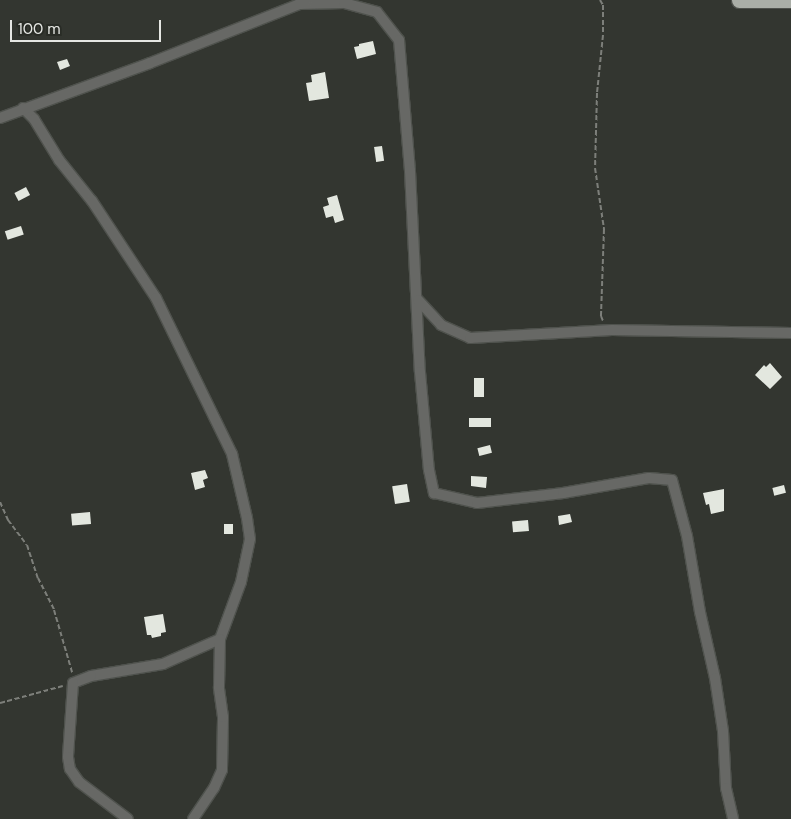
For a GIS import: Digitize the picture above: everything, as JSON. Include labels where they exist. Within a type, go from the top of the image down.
[{"type":"highway","points":[[739,0],[791,0]]},
{"type":"street","points":[[0,118],[150,63],[311,0]]},
{"type":"street","points":[[299,4],[344,3],[378,12],[399,40],[408,139],[426,440],[434,493],[477,502],[563,493],[649,478],[672,480],[687,536],[700,612],[716,678],[726,788],[733,819]]},
{"type":"street","points":[[23,108],[34,119],[59,160],[92,201],[156,298],[232,454],[250,538],[241,582],[220,639],[219,687],[223,717],[222,770],[214,788],[193,819]]},
{"type":"street","points":[[418,300],[441,325],[470,338],[607,330],[791,333]]},
{"type":"street","points":[[128,819],[79,782],[70,769],[68,758],[73,684],[92,676],[163,664],[220,639]]},
{"type":"path","points":[[600,0],[603,5],[603,35],[597,93],[595,168],[604,229],[601,316],[607,330]]},
{"type":"path","points":[[0,502],[8,520],[27,545],[38,578],[54,610],[65,644],[73,684],[0,703]]},
{"type":"building","points":[[373,41],[376,54],[357,59],[354,47]]},
{"type":"building","points":[[67,59],[70,66],[60,70],[57,62]]},
{"type":"building","points":[[325,72],[329,98],[309,101],[306,83],[312,82],[311,75]]},
{"type":"building","points":[[382,146],[384,161],[376,162],[374,147]]},
{"type":"building","points":[[26,187],[30,195],[19,201],[14,193]]},
{"type":"building","points":[[337,195],[344,220],[335,223],[333,216],[326,218],[323,207],[329,205],[327,198]]},
{"type":"building","points":[[21,226],[24,235],[8,240],[5,231]]},
{"type":"building","points":[[770,363],[782,377],[770,389],[755,375],[764,365],[766,367]]},
{"type":"building","points":[[474,378],[484,378],[484,397],[474,397]]},
{"type":"building","points":[[469,418],[491,418],[491,427],[469,427]]},
{"type":"building","points":[[490,445],[492,453],[479,456],[477,448]]},
{"type":"building","points":[[205,470],[208,478],[203,480],[205,487],[195,490],[191,473]]},
{"type":"building","points":[[471,476],[487,477],[486,488],[471,486]]},
{"type":"building","points":[[407,484],[410,502],[395,504],[392,486]]},
{"type":"building","points":[[784,485],[786,493],[774,496],[772,488]]},
{"type":"building","points":[[724,489],[724,511],[711,514],[709,504],[706,505],[703,493]]},
{"type":"building","points":[[90,512],[91,524],[72,526],[71,514]]},
{"type":"building","points":[[570,514],[572,522],[559,525],[558,516]]},
{"type":"building","points":[[528,520],[529,531],[513,532],[512,521]]},
{"type":"building","points":[[224,524],[233,524],[233,534],[224,534]]},
{"type":"building","points":[[163,614],[166,632],[161,633],[161,636],[152,638],[151,635],[147,635],[144,617]]}]
